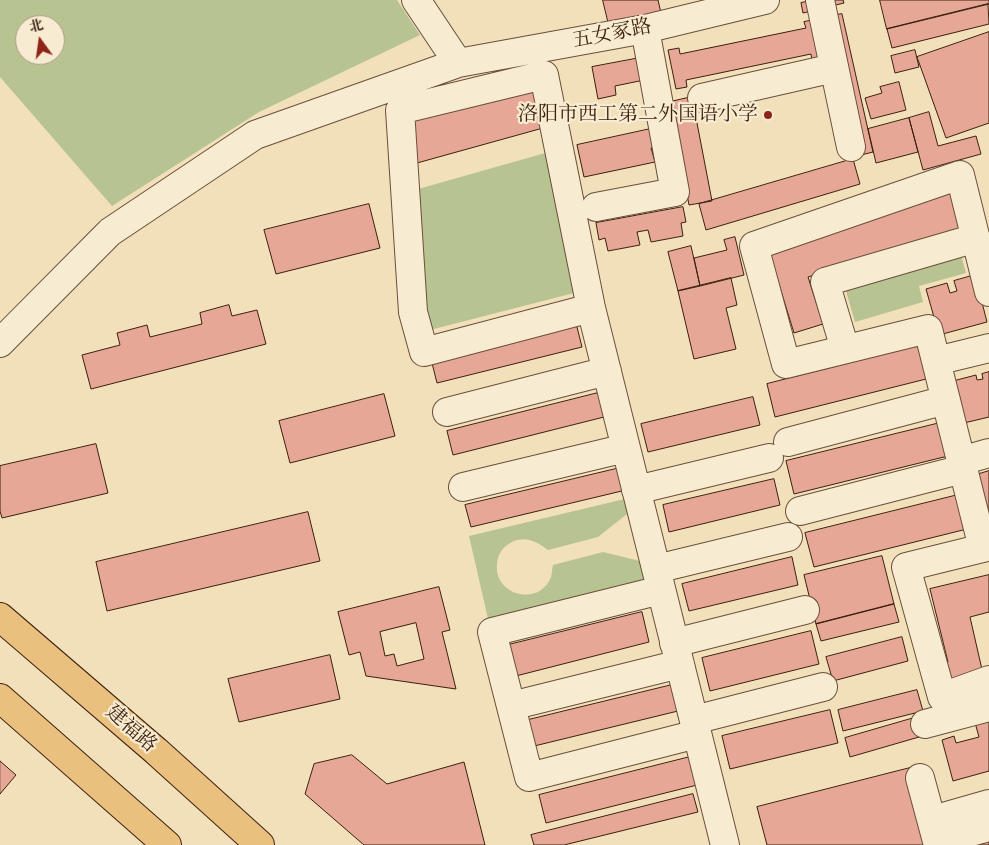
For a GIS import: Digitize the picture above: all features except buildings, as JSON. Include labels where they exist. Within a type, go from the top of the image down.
[{"type":"main road","name":"建福路","points":[[0,617],[156,751],[260,845]]},
{"type":"main road","points":[[0,698],[168,845]]},
{"type":"street","points":[[416,0],[458,63]]},
{"type":"street","name":"五女冢路","points":[[0,343],[110,232],[255,135],[458,63],[645,29],[765,0]]},
{"type":"street","points":[[820,0],[851,147]]},
{"type":"street","points":[[596,207],[675,192],[645,29]]},
{"type":"street","points":[[702,98],[834,68]]},
{"type":"street","points":[[591,308],[424,352],[413,312],[400,110],[544,75],[591,308],[725,845]]},
{"type":"street","points":[[989,292],[960,175],[754,246],[786,364],[928,329],[962,465],[986,547],[906,567],[942,697],[989,680]]},
{"type":"street","points":[[845,349],[825,282],[976,238]]},
{"type":"street","points":[[936,362],[989,348]]},
{"type":"street","points":[[447,412],[607,371]]},
{"type":"street","points":[[636,490],[946,400]]},
{"type":"street","points":[[462,487],[626,448]]},
{"type":"street","points":[[800,511],[962,465],[989,453]]},
{"type":"street","points":[[788,537],[492,632],[529,777],[823,687]]},
{"type":"street","points":[[511,706],[805,610]]},
{"type":"street","points":[[925,724],[989,707]]},
{"type":"street","points":[[920,778],[938,843],[989,828]]},
{"type":"street","points":[[947,816],[989,804]]},
{"type":"green space","points":[[0,0],[397,0],[420,35],[259,112],[112,206],[0,77]]},
{"type":"green space","points":[[549,152],[578,292],[426,331],[418,189]]},
{"type":"green space","points":[[960,251],[966,273],[919,286],[923,302],[855,322],[844,284]]},
{"type":"green space","points":[[629,498],[632,510],[598,537],[548,550],[536,542],[526,539],[517,540],[509,544],[502,550],[499,556],[497,563],[498,574],[502,583],[509,590],[518,594],[528,594],[537,592],[545,586],[551,577],[553,565],[603,552],[644,562],[650,586],[489,623],[469,536]]},
{"type":"place","name":"洛阳市西工第二外国语小学","points":[[768,115]]}]
